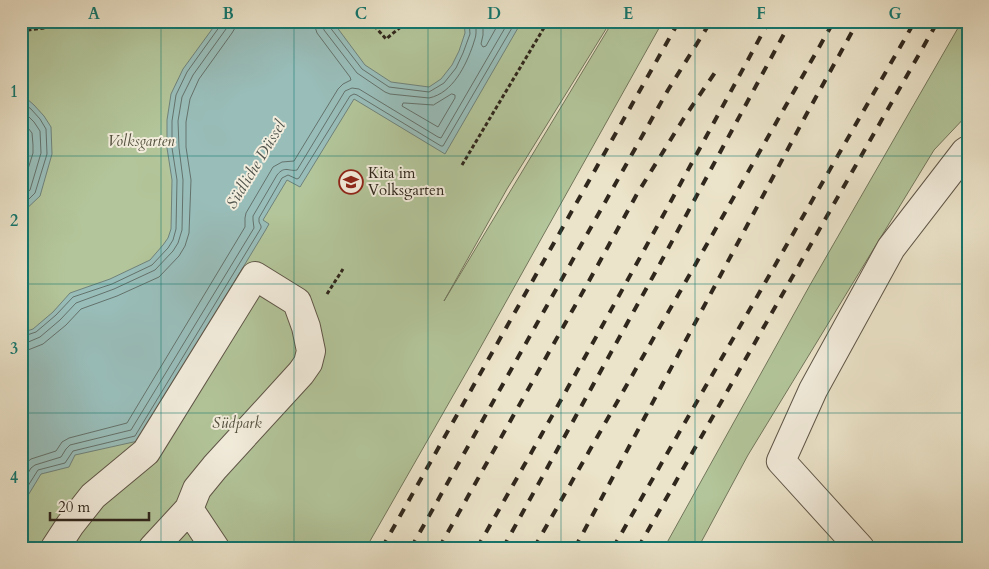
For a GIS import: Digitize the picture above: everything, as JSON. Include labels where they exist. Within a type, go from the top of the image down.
[{"type":"lane","points":[[860,548],[782,461],[813,390],[891,248],[968,150]]},
{"type":"lane","points":[[56,548],[70,525],[93,496],[146,452],[255,276],[297,302],[306,327],[311,351],[308,363],[301,373],[215,466],[197,489],[189,509],[153,548]]},
{"type":"lane","points":[[189,509],[215,548]]},
{"type":"path","points":[[21,31],[97,21]]},
{"type":"path","points":[[370,21],[386,39],[408,21]]},
{"type":"path","points":[[462,165],[548,21]]},
{"type":"path","points":[[324,300],[342,269]]},
{"type":"green space","points":[[21,21],[611,21],[507,189],[444,301],[613,21],[663,21],[366,548],[21,548]]},
{"type":"green space","points":[[962,21],[968,21],[968,114],[934,150],[748,455],[698,548],[664,548],[810,285]]},
{"type":"water","name":"Südliche Düssel","points":[[218,21],[331,21],[365,65],[391,82],[429,87],[441,79],[452,65],[465,33],[464,21],[522,21],[445,154],[354,99],[300,187],[287,180],[263,220],[269,224],[138,441],[75,455],[69,467],[41,474],[21,507],[21,333],[33,329],[53,312],[70,293],[110,279],[150,260],[168,238],[171,229],[172,180],[167,148],[167,120],[171,94],[183,69]]},
{"type":"water","points":[[21,96],[34,105],[51,127],[52,154],[40,196],[21,214]]},
{"type":"railway","points":[[382,548],[679,21]]},
{"type":"railway","points":[[411,548],[668,90],[711,21]]},
{"type":"railway","points":[[477,548],[661,220],[769,21]]},
{"type":"railway","points":[[503,548],[791,21]]},
{"type":"railway","points":[[534,548],[834,21]]},
{"type":"railway","points":[[575,548],[858,21]]},
{"type":"railway","points":[[613,548],[915,21]]},
{"type":"railway","points":[[638,548],[938,21]]},
{"type":"railway","points":[[439,548],[637,194],[684,118],[716,71]]},
{"type":"place","name":"Kita im Volksgarten","points":[[351,182]]},
{"type":"park label","name":"Volksgarten","points":[[141,141]]},
{"type":"park label","name":"Südpark","points":[[237,423]]}]
